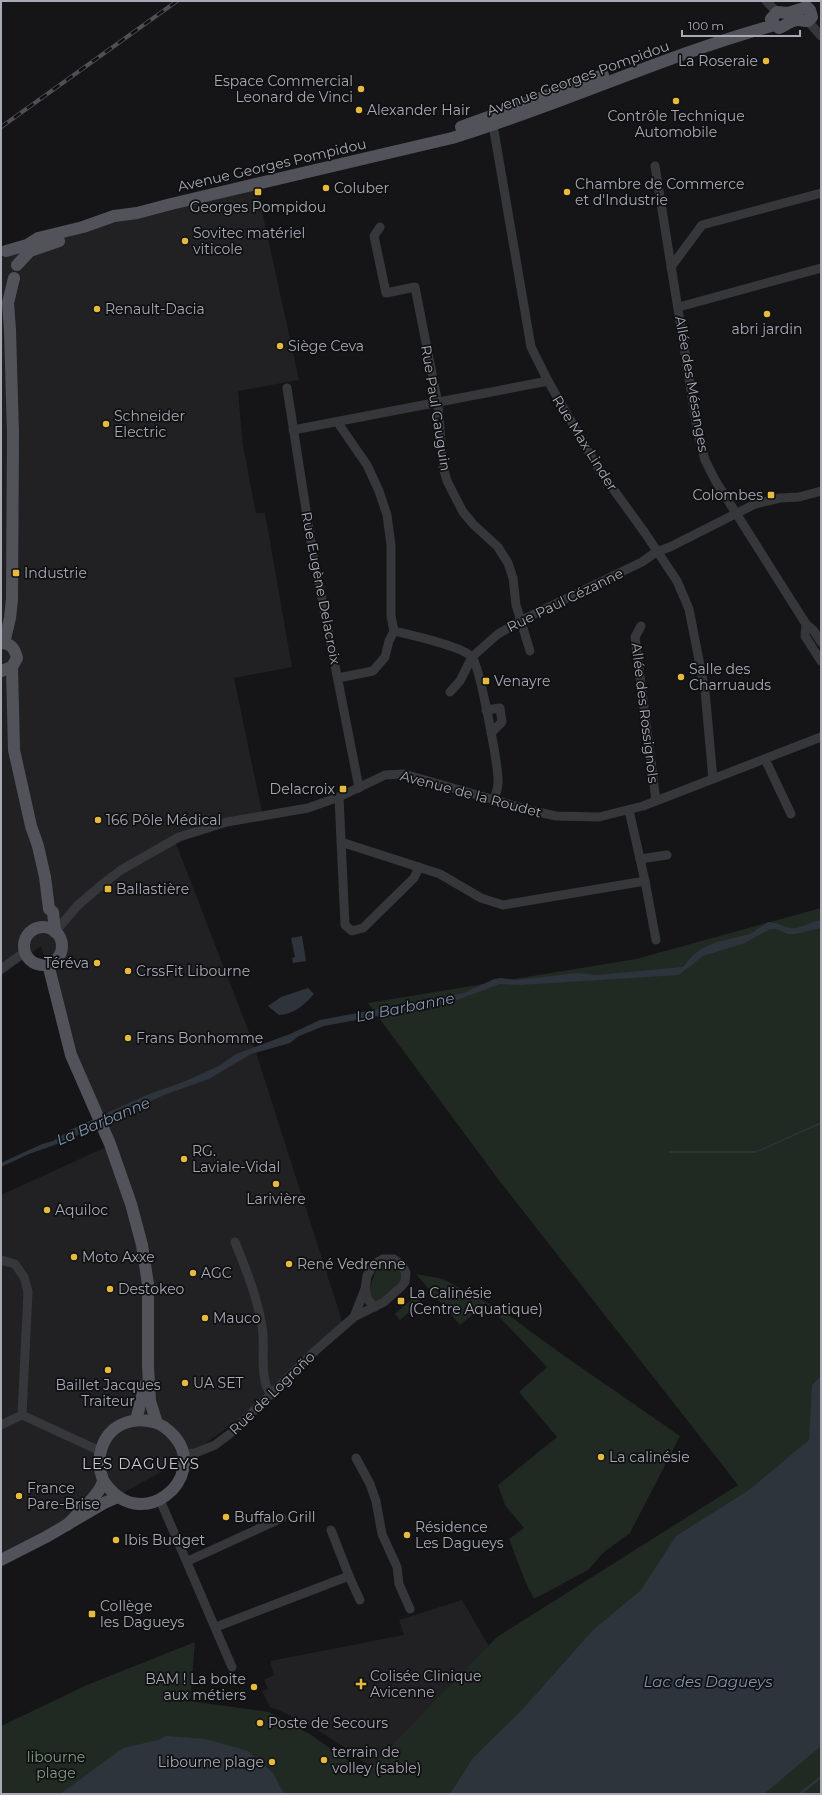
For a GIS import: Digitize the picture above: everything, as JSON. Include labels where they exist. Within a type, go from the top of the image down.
[{"type":"main road","name":"Avenue Georges Pompidou","points":[[3,251],[27,245],[38,238],[64,233],[108,218],[137,213],[370,158],[413,146],[452,138],[492,121],[690,53],[774,19],[779,28],[814,13]]},
{"type":"main road","name":"Avenue Georges Pompidou","points":[[17,265],[30,251],[117,223],[137,213]]},
{"type":"main road","points":[[3,251],[14,258],[17,265],[14,278],[4,298],[10,330],[13,434],[12,599],[10,618],[3,643],[13,648],[16,652],[17,658],[7,669],[12,699],[14,750],[31,826],[38,846],[45,877],[55,932],[61,941],[58,958],[48,964],[34,963],[25,952],[25,940],[28,934],[32,930],[40,927],[47,928],[55,932]]},
{"type":"main road","points":[[1,285],[10,282],[14,278]]},
{"type":"main road","points":[[1,675],[12,699]]},
{"type":"main road","points":[[40,927],[51,911]]},
{"type":"main road","points":[[48,964],[71,1055],[110,1144],[131,1204],[142,1245],[148,1284],[148,1366],[150,1401],[157,1423]]},
{"type":"main road","points":[[136,1420],[144,1391],[148,1366]]},
{"type":"main road","points":[[136,1420],[157,1423],[169,1430],[178,1441],[182,1454],[183,1468],[179,1481],[171,1492],[160,1500],[139,1504],[128,1502],[109,1490],[103,1480],[99,1461],[100,1451],[105,1440],[113,1430],[124,1423],[136,1420]]},
{"type":"main road","points":[[67,1525],[98,1492],[103,1480]]},
{"type":"main road","points":[[1,1560],[67,1525],[104,1503],[118,1497]]},
{"type":"street","points":[[766,1],[774,19]]},
{"type":"street","points":[[814,13],[820,33]]},
{"type":"street","name":"Rue Max Linder","points":[[492,121],[531,347],[548,381],[598,468],[645,533],[656,552],[677,581],[689,609],[705,691],[713,779]]},
{"type":"street","name":"Allée des Mésanges","points":[[655,166],[679,307],[698,434],[705,460],[715,480],[806,624],[814,631],[821,642]]},
{"type":"street","points":[[671,267],[702,225],[821,193]]},
{"type":"street","name":"Rue Paul Gauguin","points":[[380,227],[374,236],[386,292],[415,287],[438,404],[444,467],[447,481],[463,512],[473,524],[498,547],[508,563],[520,621],[530,651]]},
{"type":"street","points":[[679,307],[821,268]]},
{"type":"street","points":[[293,430],[438,404],[548,381]]},
{"type":"street","name":"Rue Eugène Delacroix","points":[[287,388],[312,548],[359,788]]},
{"type":"street","points":[[338,423],[368,465],[379,491],[387,516],[391,545],[392,616],[394,631],[389,641],[385,657],[373,671],[338,678]]},
{"type":"street","name":"Rue Paul Cézanne","points":[[450,692],[460,681],[472,657],[498,634],[520,621],[642,562],[656,552],[755,504],[780,498],[800,497],[821,491]]},
{"type":"street","name":"Allée des Mésanges","points":[[806,624],[805,636],[821,661]]},
{"type":"street","name":"Allée des Rossignols","points":[[641,626],[635,637],[656,800]]},
{"type":"street","points":[[394,631],[456,648],[472,657],[477,669],[491,733],[498,784],[494,801]]},
{"type":"street","points":[[486,710],[500,708],[502,722],[491,733]]},
{"type":"street","name":"Avenue de la Roudet","points":[[55,932],[86,897],[121,870],[179,837],[227,822],[308,808],[339,797],[385,775],[404,774],[494,801],[556,816],[599,817],[629,810],[821,737]]},
{"type":"street","points":[[765,759],[792,814]]},
{"type":"street","points":[[339,797],[345,925],[352,931],[363,928],[414,878],[419,867]]},
{"type":"street","points":[[629,810],[645,881],[656,940]]},
{"type":"street","points":[[341,842],[440,874],[481,898],[503,905],[645,881]]},
{"type":"street","points":[[640,859],[667,855]]},
{"type":"street","points":[[51,911],[68,916]]},
{"type":"street","points":[[1,969],[25,952]]},
{"type":"street","points":[[235,1242],[258,1305],[262,1328],[265,1384],[271,1395]]},
{"type":"street","name":"Rue de Logroño","points":[[182,1454],[195,1453],[215,1445],[231,1433],[315,1351],[354,1317],[384,1302],[405,1282],[406,1273],[402,1265],[394,1259],[383,1259],[372,1267],[354,1317]]},
{"type":"street","points":[[1,1260],[15,1264],[24,1277],[28,1292],[22,1414]]},
{"type":"street","points":[[365,1289],[368,1300],[375,1307]]},
{"type":"street","points":[[1,1425],[22,1414]]},
{"type":"street","points":[[22,1414],[100,1451]]},
{"type":"street","points":[[356,1458],[370,1484],[376,1501],[382,1534],[397,1567],[400,1584],[410,1609]]},
{"type":"street","points":[[160,1500],[188,1561],[232,1667]]},
{"type":"street","points":[[188,1561],[282,1518]]},
{"type":"street","points":[[331,1530],[360,1600]]},
{"type":"street","points":[[216,1627],[349,1576]]},
{"type":"shaded area","points":[[255,179],[299,380],[238,391],[243,446],[256,513],[265,513],[292,667],[234,678],[263,817],[229,822],[175,841],[252,1040],[342,1321],[263,1402],[181,1461],[1,1560],[1,1195],[106,1147],[41,946],[1,976],[1,252]]},
{"type":"shaded area","name":"Colisée Clinique Avicenne","points":[[462,1600],[491,1650],[379,1775],[350,1751],[316,1729],[270,1707],[262,1691],[268,1689],[264,1680],[274,1675],[270,1661],[404,1635],[399,1620]]},
{"type":"green space","name":"libourne plage","points":[[821,908],[821,1794],[1,1794],[1,1726],[87,1685],[195,1642],[190,1701],[269,1712],[308,1733],[352,1763],[364,1774],[497,1637],[738,1485],[498,1179],[368,1003],[636,959]]},
{"type":"green space","points":[[386,1263],[400,1267],[403,1273],[400,1285],[378,1302],[373,1299],[369,1290],[376,1270]]},
{"type":"green space","name":"La calinésie","points":[[416,1274],[443,1279],[503,1311],[563,1355],[680,1436],[630,1533],[604,1552],[588,1570],[534,1599],[526,1583],[509,1539],[524,1528],[505,1505],[498,1485],[557,1437],[519,1392],[547,1367],[486,1303],[460,1325]]},
{"type":"green space","points":[[415,1296],[421,1302],[400,1320],[395,1314]]},
{"type":"water","name":"La Barbanne","points":[[821,920],[821,928],[795,934],[788,934],[776,929],[770,929],[745,943],[703,956],[679,975],[521,985],[500,984],[449,1003],[324,1026],[299,1036],[290,1043],[251,1054],[209,1079],[164,1095],[63,1142],[29,1154],[1,1167],[1,1163],[42,1144],[53,1141],[72,1129],[149,1094],[183,1082],[219,1066],[236,1054],[290,1034],[320,1020],[464,993],[494,979],[501,978],[516,980],[577,973],[597,975],[683,967],[693,955],[703,948],[717,942],[750,934],[768,922],[794,928],[802,927]]},
{"type":"water","points":[[302,936],[306,961],[293,963],[292,958],[295,957],[291,938]]},
{"type":"water","points":[[308,988],[314,994],[303,1005],[290,1013],[279,1015],[268,1006],[281,997]]},
{"type":"water","points":[[821,1122],[821,1124],[755,1153],[669,1153],[669,1151],[757,1151]]},
{"type":"water","name":"Lac des Dagueys","points":[[821,1376],[821,1746],[764,1794],[450,1794],[473,1758],[522,1710],[593,1630],[641,1590],[676,1536],[749,1490],[809,1440],[812,1385]]},
{"type":"water","points":[[166,1736],[206,1739],[248,1751],[273,1773],[284,1794],[60,1794],[123,1748],[158,1740]]},
{"type":"waterway","points":[[800,1794],[821,1777]]},
{"type":"railway","points":[[1,127],[177,1]]},
{"type":"place","name":"La Roseraie","points":[[766,61]]},
{"type":"place","name":"Espace Commercial Leonard de Vinci","points":[[361,89]]},
{"type":"place","name":"Contrôle Technique Automobile","points":[[676,101]]},
{"type":"place","name":"Alexander Hair","points":[[359,110]]},
{"type":"place","name":"Coluber","points":[[326,188]]},
{"type":"place","name":"Georges Pompidou","points":[[258,192]]},
{"type":"place","name":"Chambre de Commerce et d'Industrie","points":[[567,192]]},
{"type":"place","name":"Sovitec matériel viticole","points":[[185,241]]},
{"type":"place","name":"Renault-Dacia","points":[[97,309]]},
{"type":"place","name":"abri jardin","points":[[767,314]]},
{"type":"place","name":"Siège Ceva","points":[[280,346]]},
{"type":"place","name":"Schneider Electric","points":[[106,424]]},
{"type":"place","name":"Colombes","points":[[771,495]]},
{"type":"place","name":"Industrie","points":[[16,573]]},
{"type":"place","name":"Salle des Charruauds","points":[[681,677]]},
{"type":"place","name":"Venayre","points":[[486,681]]},
{"type":"place","name":"Delacroix","points":[[343,789]]},
{"type":"place","name":"166 Pôle Médical","points":[[98,820]]},
{"type":"place","name":"Ballastière","points":[[108,889]]},
{"type":"place","name":"Téréva","points":[[97,963]]},
{"type":"place","name":"CrssFit Libourne","points":[[128,971]]},
{"type":"place","name":"Frans Bonhomme","points":[[128,1038]]},
{"type":"place","name":"RG. Laviale-Vidal","points":[[184,1159]]},
{"type":"place","name":"Larivière","points":[[276,1184]]},
{"type":"place","name":"Aquiloc","points":[[47,1210]]},
{"type":"place","name":"Moto Axxe","points":[[74,1257]]},
{"type":"place","name":"René Vedrenne","points":[[289,1264]]},
{"type":"place","name":"AGC","points":[[193,1273]]},
{"type":"place","name":"Destokeo","points":[[110,1289]]},
{"type":"place","name":"La Calinésie (Centre Aquatique)","points":[[401,1301]]},
{"type":"place","name":"Mauco","points":[[205,1318]]},
{"type":"place","name":"Baillet Jacques Traiteur","points":[[108,1370]]},
{"type":"place","name":"UA SET","points":[[185,1383]]},
{"type":"place","name":"La calinésie","points":[[601,1457]]},
{"type":"place","name":"France Pare-Brise","points":[[19,1496]]},
{"type":"place","name":"Buffalo Grill","points":[[226,1517]]},
{"type":"place","name":"Résidence Les Dagueys","points":[[407,1535]]},
{"type":"place","name":"Ibis Budget","points":[[116,1540]]},
{"type":"place","name":"Collège les Dagueys","points":[[92,1614]]},
{"type":"place","name":"Colisée Clinique Avicenne","points":[[361,1684]]},
{"type":"place","name":"BAM ! La boite aux métiers","points":[[254,1687]]},
{"type":"place","name":"Poste de Secours","points":[[260,1723]]},
{"type":"place","name":"terrain de volley (sable)","points":[[324,1760]]},
{"type":"place","name":"Libourne plage","points":[[272,1762]]},
{"type":"district","name":"LES DAGUEYS","points":[[141,1463]]}]
